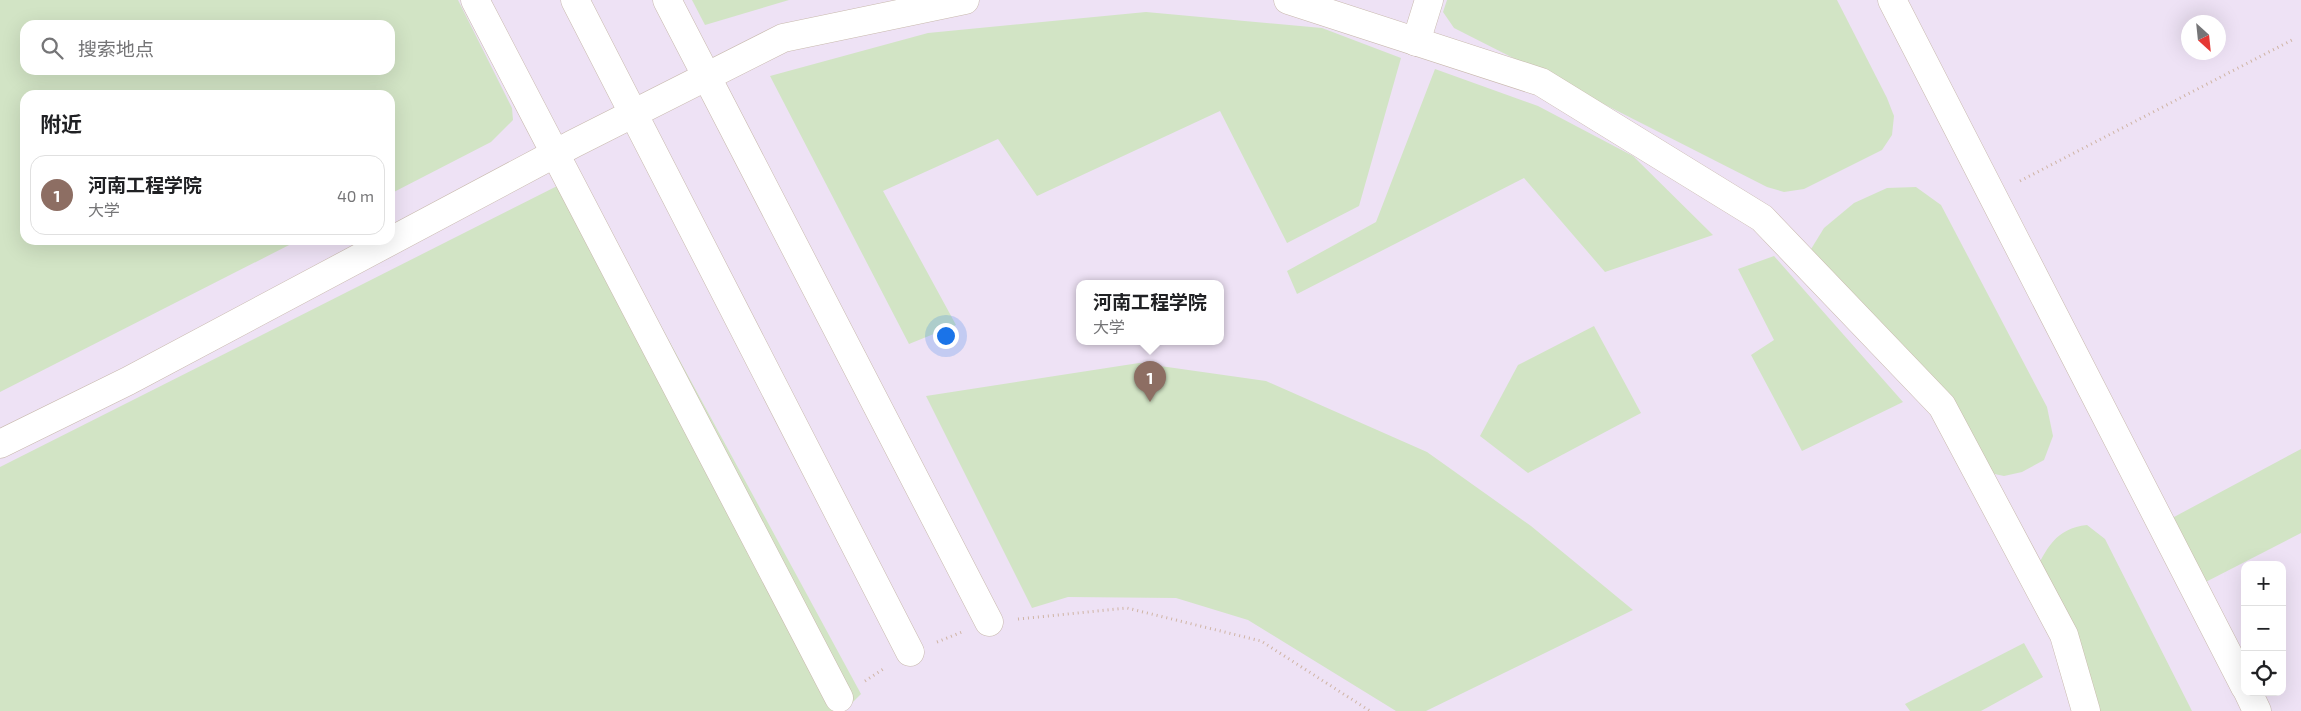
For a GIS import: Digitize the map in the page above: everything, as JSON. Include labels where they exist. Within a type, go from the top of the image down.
[{"type":"street","points":[[475,0],[839,698]]},
{"type":"street","points":[[575,0],[910,652]]},
{"type":"street","points":[[667,0],[989,622]]},
{"type":"street","points":[[395,239],[573,144],[783,38],[965,0]]},
{"type":"street","points":[[1288,0],[1541,82],[1762,218],[1942,406],[2064,635],[2086,711]]},
{"type":"street","points":[[1416,42],[1430,0]]},
{"type":"street","points":[[1892,0],[2241,679]]},
{"type":"street","points":[[0,444],[128,381],[383,245]]},
{"type":"street","points":[[2250,696],[2257,711]]},
{"type":"path","points":[[1992,196],[2294,39]]},
{"type":"path","points":[[839,698],[910,652],[989,622],[1127,608],[1261,640],[1370,711]]},
{"type":"shaded area","points":[[0,0],[2301,0],[2301,711],[0,711]]},
{"type":"green space","points":[[0,0],[458,0],[512,108],[513,120],[491,142],[395,191],[395,90],[20,90],[20,245],[289,245],[0,392]]},
{"type":"green space","points":[[692,0],[789,0],[705,25]]},
{"type":"green space","points":[[1447,0],[1837,0],[1887,98],[1894,116],[1892,135],[1882,150],[1804,189],[1784,192],[1767,187],[1454,28],[1443,12]]},
{"type":"green space","points":[[1146,12],[1322,28],[1401,58],[1359,206],[1287,243],[1220,111],[1037,196],[998,139],[883,191],[956,325],[909,344],[770,76],[928,33]]},
{"type":"green space","points":[[1435,69],[1538,106],[1633,156],[1713,235],[1605,272],[1524,178],[1297,294],[1287,271],[1376,222]]},
{"type":"green space","points":[[579,175],[861,694],[844,711],[0,711],[0,467]]},
{"type":"green space","points":[[1916,187],[1941,205],[2047,407],[2053,436],[2044,460],[2022,472],[2004,476],[1990,473],[1808,254],[1824,228],[1854,203],[1887,188]]},
{"type":"green space","points":[[1774,256],[1903,402],[1802,451],[1751,355],[1774,340],[1738,269]]},
{"type":"green space","points":[[1594,326],[1641,413],[1528,473],[1480,436],[1518,365]]},
{"type":"green space","points":[[1139,363],[1266,381],[1427,452],[1531,526],[1633,610],[1426,711],[1396,711],[1248,620],[1176,598],[1068,597],[1032,608],[926,396]]},
{"type":"green space","points":[[2301,449],[2301,533],[2247,561],[2241,561],[2241,564],[2194,588],[2161,524]]},
{"type":"green space","points":[[2087,525],[2105,539],[2192,711],[2078,711],[2034,574],[2053,541],[2067,530]]},
{"type":"green space","points":[[2024,643],[2043,677],[1981,711],[1910,711],[1905,704]]},
{"type":"place","name":"河南工程学院","points":[[1150,402]]}]
